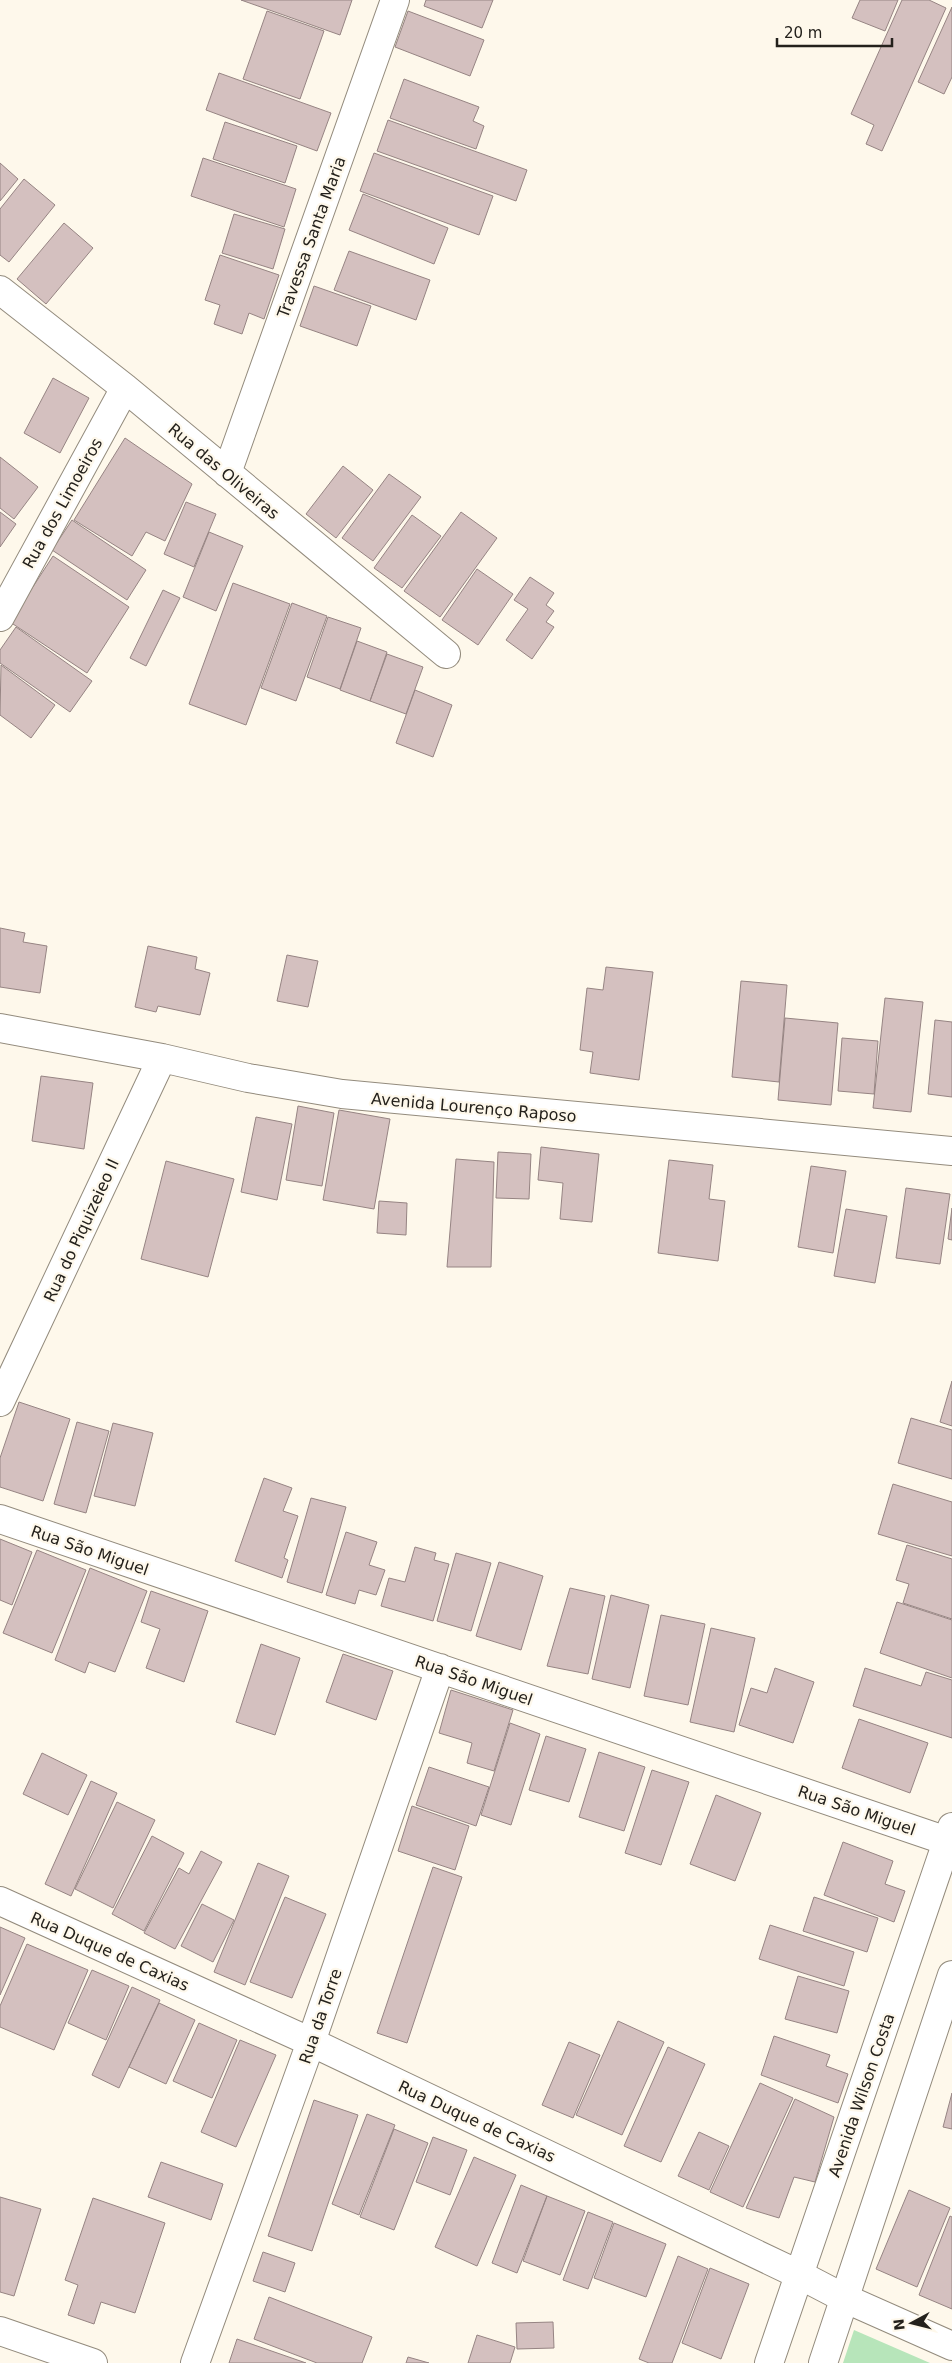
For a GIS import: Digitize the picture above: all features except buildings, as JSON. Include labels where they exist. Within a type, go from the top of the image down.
[{"type":"street","name":"Travessa Santa Maria","points":[[227,473],[395,0]]},
{"type":"street","name":"Rua das Oliveiras","points":[[0,290],[125,388],[446,654]]},
{"type":"street","name":"Rua dos Limoeiros","points":[[0,617],[125,388]]},
{"type":"street","name":"Avenida Lourenço Raposo","points":[[0,1028],[162,1058],[297,1088],[381,1098],[952,1151]]},
{"type":"street","name":"Rua do Piquizeieo II","points":[[0,1402],[162,1058]]},
{"type":"street","name":"Rua São Miguel","points":[[0,1519],[440,1668],[950,1834]]},
{"type":"street","name":"Rua da Torre","points":[[195,2363],[311,2042],[440,1668]]},
{"type":"street","name":"Avenida Wilson Costa","points":[[769,2363],[950,1834]]},
{"type":"street","name":"Rua Duque de Caxias","points":[[0,1901],[311,2042],[800,2275],[844,2298],[952,2346]]},
{"type":"street","points":[[823,2363],[952,1975]]},
{"type":"street","points":[[0,2331],[93,2363]]},
{"type":"green space","points":[[854,2330],[930,2363],[843,2363]]}]
